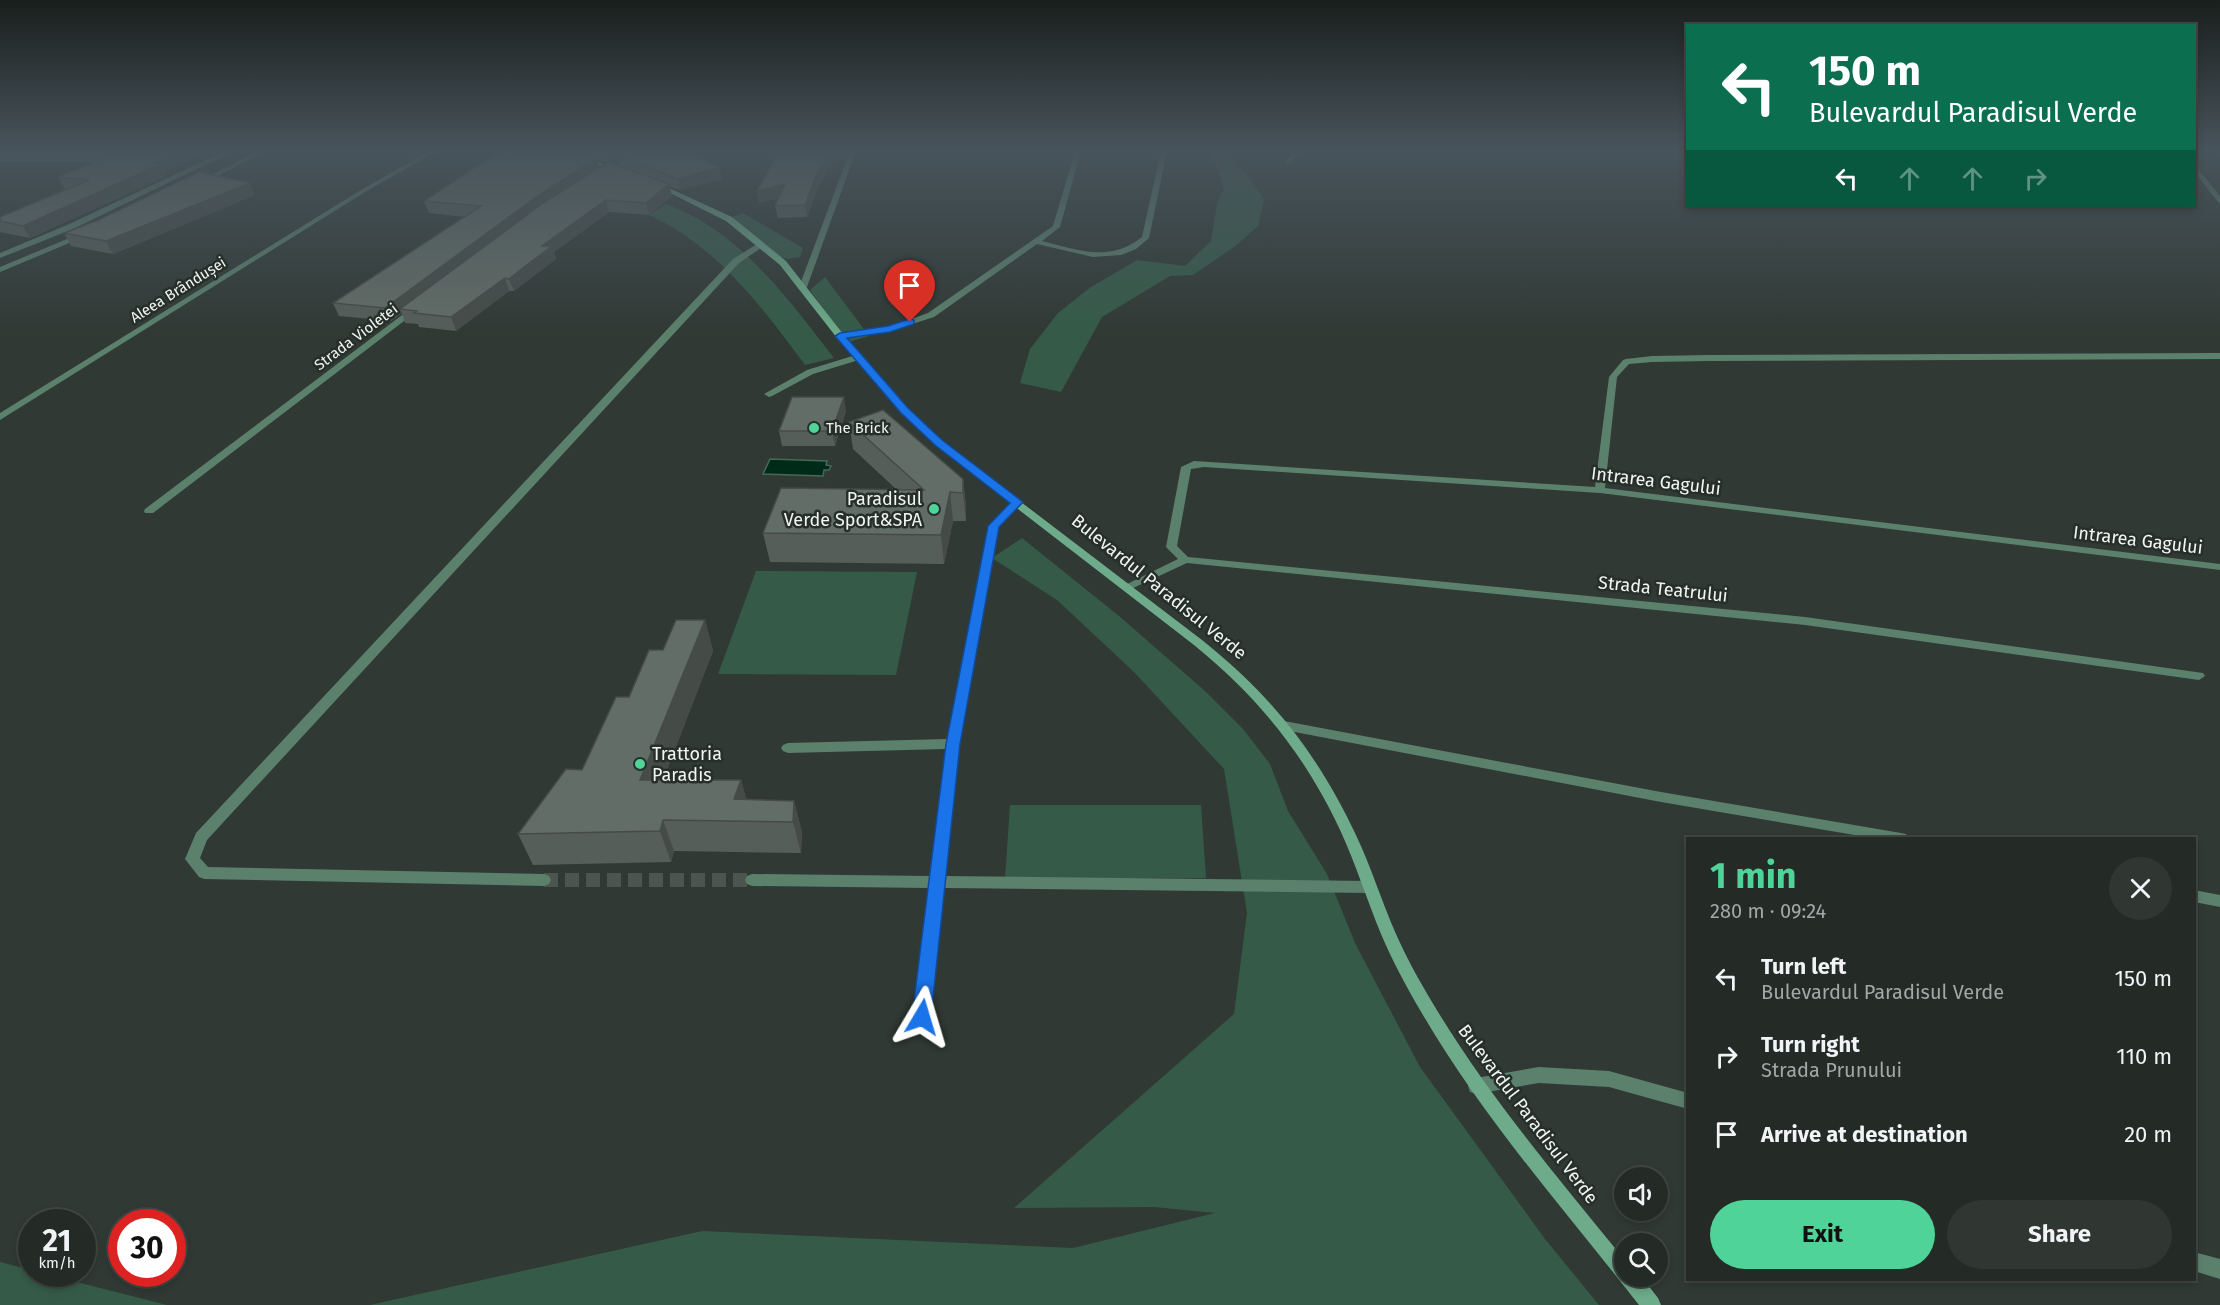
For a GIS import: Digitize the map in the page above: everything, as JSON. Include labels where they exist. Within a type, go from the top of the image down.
[{"type":"street","points":[[0,256],[102,212]]},
{"type":"street","name":"Aleea Brândușei","points":[[0,417],[329,212]]},
{"type":"street","name":"Bulevardul Paradisul Verde","points":[[713,212],[729,219],[783,263],[840,336],[904,410],[938,443],[1221,661],[1284,726],[1305,756],[1354,847],[1368,887],[1401,962],[1436,1024],[1476,1086],[1614,1261]]},
{"type":"street","points":[[803,287],[831,212]]},
{"type":"street","points":[[840,336],[890,329],[931,315],[1056,227],[1060,212]]},
{"type":"street","points":[[1036,242],[1103,256],[1115,256],[1135,248],[1145,238],[1151,212]]},
{"type":"street","points":[[0,270],[89,231],[70,227]]},
{"type":"street","points":[[544,880],[204,873],[192,859],[201,837],[736,261],[760,246]]},
{"type":"street","name":"Strada Violetei","points":[[149,511],[421,305]]},
{"type":"street","points":[[1600,490],[1613,376],[1626,362],[1652,359],[1721,358],[2220,356]]},
{"type":"street","points":[[769,394],[810,372],[859,357]]},
{"type":"street","name":"Intrarea Gagului","points":[[1185,560],[1172,547],[1186,467],[1194,464],[1600,490],[2220,567]]},
{"type":"street","points":[[922,1017],[953,744],[994,526],[1017,502]]},
{"type":"street","points":[[1127,587],[1185,560]]},
{"type":"street","name":"Strada Teatrului","points":[[1185,560],[1805,621],[2199,676]]},
{"type":"street","points":[[1284,726],[1650,795],[1895,837]]},
{"type":"street","points":[[788,748],[953,744]]},
{"type":"street","points":[[752,880],[938,884],[1368,887]]},
{"type":"street","points":[[2196,896],[2220,901]]},
{"type":"street","points":[[1476,1086],[1539,1075],[1609,1078],[1686,1100]]},
{"type":"street","points":[[2196,1262],[2220,1269]]},
{"type":"street","points":[[1637,1287],[1651,1305]]},
{"type":"shaded area","points":[[654,212],[684,212],[717,231],[740,249],[780,290],[834,358],[805,365],[755,300],[717,261],[696,243],[649,215]]},
{"type":"shaded area","points":[[1216,212],[1261,212],[1258,226],[1234,247],[1193,275],[1170,276],[1102,317],[1061,392],[1020,383],[1030,349],[1058,313],[1091,287],[1137,260],[1185,266],[1211,241]]},
{"type":"shaded area","points":[[743,213],[803,248],[800,257],[787,259],[779,256],[728,219]]},
{"type":"shaded area","points":[[825,277],[869,336],[846,343],[810,290]]},
{"type":"shaded area","points":[[770,459],[827,461],[826,465],[831,466],[829,470],[824,470],[823,476],[763,474]]},
{"type":"shaded area","points":[[1022,538],[1119,616],[1205,691],[1243,729],[1270,764],[1288,811],[1327,874],[1355,943],[1420,1067],[1545,1239],[1599,1305],[370,1305],[702,1231],[1073,1248],[1215,1213],[1154,1207],[1014,1208],[1234,1014],[1247,913],[1224,769],[1134,672],[1057,600],[992,558]]},
{"type":"shaded area","points":[[756,571],[917,572],[896,675],[718,674]]},
{"type":"shaded area","points":[[1010,805],[1201,805],[1206,878],[1005,878]]},
{"type":"shaded area","points":[[0,1262],[18,1267],[18,1287],[96,1287],[167,1305],[0,1305]]},
{"type":"building","points":[[12,212],[54,212],[23,226],[0,221],[0,217]]},
{"type":"building","points":[[115,212],[178,212],[106,241],[64,233]]},
{"type":"building","points":[[472,212],[516,212],[385,308],[333,303]]},
{"type":"building","points":[[531,212],[589,212],[542,246],[552,246],[509,279],[505,278],[451,317],[400,309]]},
{"type":"building","points":[[792,397],[844,397],[832,431],[779,431]]},
{"type":"building","points":[[883,410],[963,479],[963,493],[950,492],[941,535],[763,533],[781,488],[924,490],[849,422]]},
{"type":"building","points":[[676,620],[705,620],[640,780],[741,780],[734,799],[794,801],[793,822],[663,820],[660,831],[518,834],[566,769],[582,770],[616,697],[629,697],[649,650],[663,650]]},
{"type":"tunnel","points":[[544,880],[752,880]]},
{"type":"place","name":"The Brick","points":[[814,428]]},
{"type":"place","name":"Paradisul Verde Sport&SPA","points":[[934,509]]},
{"type":"place","name":"Trattoria Paradis","points":[[640,764]]},
{"type":"route","points":[[910,322],[890,329],[840,336],[904,410],[938,443],[1017,502],[994,526],[953,744],[922,1017]]}]
